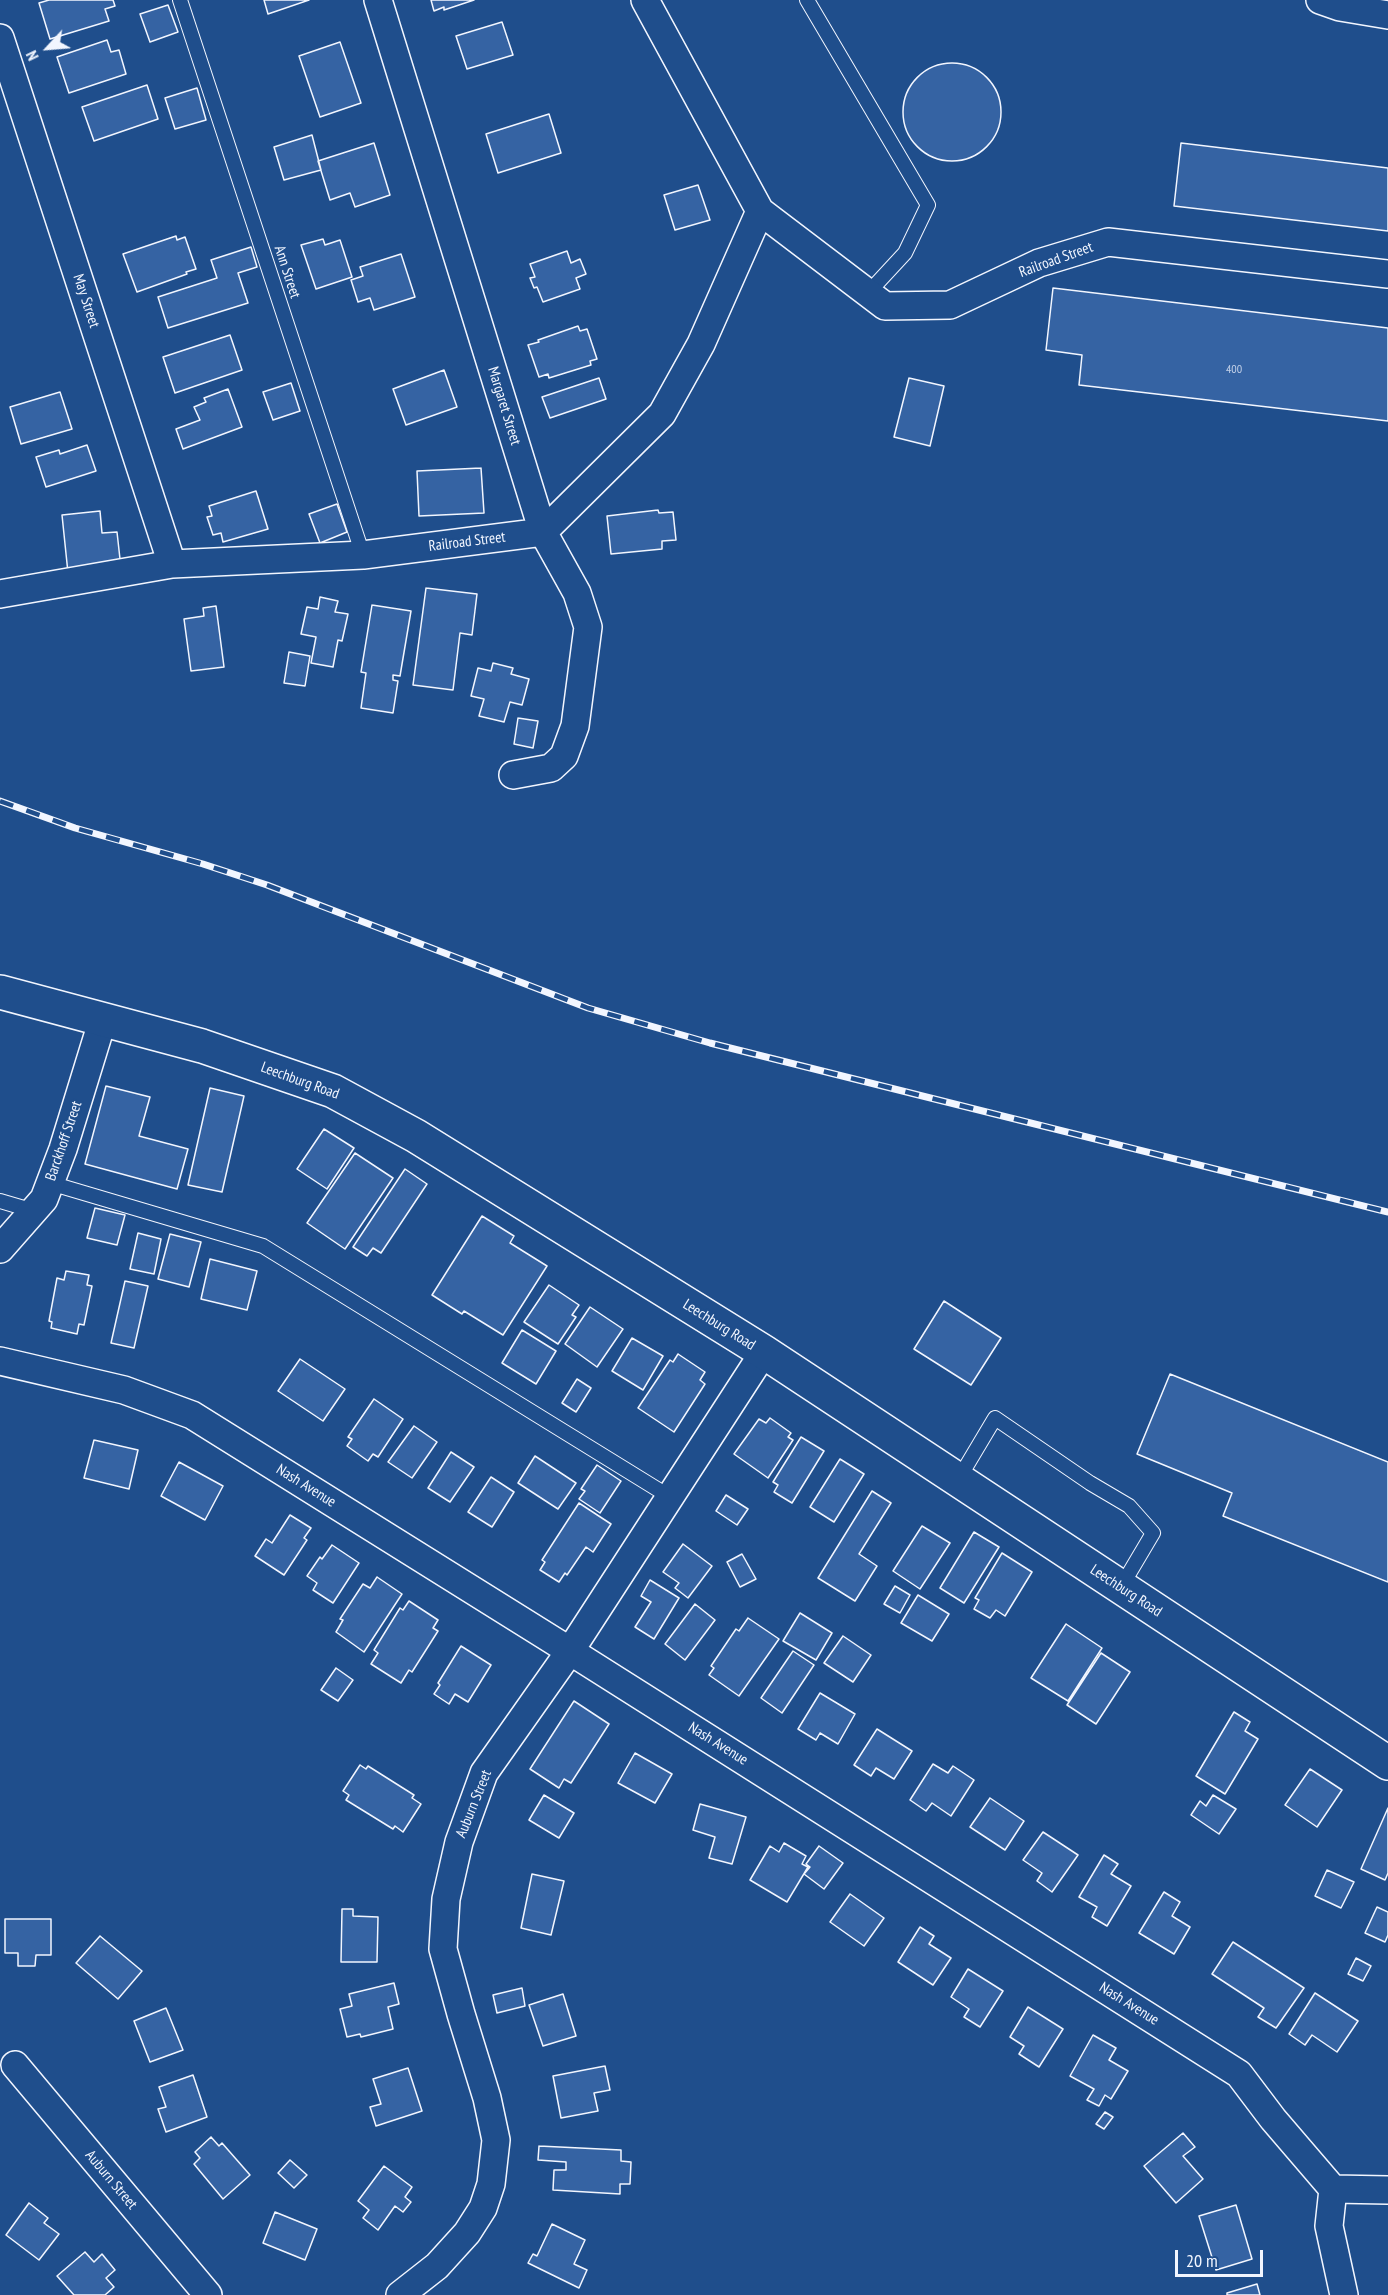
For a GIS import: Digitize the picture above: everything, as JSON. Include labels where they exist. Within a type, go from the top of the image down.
[{"type":"street","name":"Margaret Street","points":[[378,0],[543,532],[577,592],[588,627],[575,726],[564,756],[551,768],[513,775]]},
{"type":"street","name":"Railroad Street","points":[[645,0],[760,211],[885,306],[950,305],[1039,263],[1108,242],[1388,274]]},
{"type":"street","points":[[1320,0],[1340,7],[1388,15]]},
{"type":"street","name":"May Street","points":[[0,38],[172,564]]},
{"type":"street","points":[[543,532],[662,414],[701,344],[760,211]]},
{"type":"street","name":"Railroad Street","points":[[0,594],[172,564],[363,555],[543,532]]},
{"type":"street","name":"Leechburg Road","points":[[0,992],[202,1046],[333,1091],[416,1136],[764,1352],[1388,1763]]},
{"type":"street","name":"Barckhoff Street","points":[[0,1249],[44,1199],[63,1149],[102,1018]]},
{"type":"street","name":"Auburn Street","points":[[400,2295],[437,2266],[467,2233],[483,2208],[491,2184],[496,2140],[487,2098],[443,1949],[446,1899],[459,1842],[484,1773],[570,1651],[764,1352]]},
{"type":"street","name":"Nash Avenue","points":[[0,1360],[124,1389],[192,1415],[1239,2074],[1273,2119],[1333,2189]]},
{"type":"street","name":"Auburn Street","points":[[15,2065],[208,2295]]},
{"type":"street","points":[[1344,2295],[1329,2226],[1333,2189],[1388,2190]]},
{"type":"lane","name":"Ann Street","points":[[180,0],[363,555]]},
{"type":"lane","points":[[807,0],[928,205],[905,253],[868,293]]},
{"type":"lane","points":[[50,1183],[263,1246],[670,1497]]},
{"type":"lane","points":[[0,1202],[34,1211]]},
{"type":"lane","points":[[958,1480],[995,1418],[1090,1483],[1129,1506],[1154,1533],[1121,1587]]},
{"type":"building","points":[[49,0],[113,0],[115,6],[105,9],[109,21],[50,39],[39,3]]},
{"type":"building","points":[[264,0],[309,0],[268,14]]},
{"type":"building","points":[[431,0],[474,0],[434,11]]},
{"type":"building","points":[[168,5],[178,32],[150,42],[140,14]]},
{"type":"building","points":[[502,22],[513,55],[467,69],[456,36]]},
{"type":"building","points":[[107,40],[111,52],[119,50],[126,74],[69,93],[57,57]]},
{"type":"building","points":[[340,42],[361,103],[320,117],[299,56]]},
{"type":"building","points":[[952,63],[971,66],[987,77],[998,93],[1001,112],[998,131],[987,147],[971,158],[952,161],[933,158],[917,147],[906,131],[903,112],[906,93],[917,77],[933,66]]},
{"type":"building","points":[[147,85],[158,119],[94,141],[82,107]]},
{"type":"building","points":[[197,88],[206,120],[175,129],[165,98]]},
{"type":"building","points":[[549,114],[561,153],[498,173],[486,134]]},
{"type":"building","points":[[312,135],[321,170],[284,180],[274,147]]},
{"type":"building","points":[[374,143],[390,195],[355,207],[350,193],[330,200],[318,161]]},
{"type":"building","points":[[1181,143],[1388,168],[1388,231],[1174,206]]},
{"type":"building","points":[[698,185],[710,220],[675,230],[664,195]]},
{"type":"building","points":[[176,236],[177,240],[185,237],[196,269],[137,292],[123,254]]},
{"type":"building","points":[[323,239],[325,245],[340,240],[352,277],[316,289],[301,245]]},
{"type":"building","points":[[251,247],[257,267],[238,273],[248,303],[168,328],[158,297],[217,278],[211,260]]},
{"type":"building","points":[[567,251],[571,263],[580,259],[586,274],[576,278],[580,289],[543,302],[537,287],[534,288],[530,278],[535,277],[530,264]]},
{"type":"building","points":[[401,254],[415,297],[374,310],[370,298],[358,302],[351,280],[363,276],[360,267]]},
{"type":"building","points":[[1053,288],[1388,328],[1388,421],[1079,385],[1082,355],[1046,350]]},
{"type":"building","points":[[578,326],[580,331],[587,329],[597,359],[590,361],[591,365],[549,378],[548,374],[539,377],[528,345]]},
{"type":"building","points":[[230,335],[242,370],[175,393],[163,357]]},
{"type":"building","points":[[444,370],[457,407],[406,425],[393,389]]},
{"type":"building","points":[[599,378],[606,399],[550,418],[542,397]]},
{"type":"building","points":[[909,378],[944,386],[930,446],[894,437]]},
{"type":"building","points":[[291,383],[300,411],[273,420],[263,392]]},
{"type":"building","points":[[228,389],[242,427],[183,449],[176,429],[200,420],[194,407],[206,402],[204,398]]},
{"type":"building","points":[[60,392],[72,429],[21,444],[10,407]]},
{"type":"building","points":[[87,445],[96,471],[46,487],[36,457],[59,450],[60,454]]},
{"type":"building","points":[[481,468],[484,513],[419,516],[417,471]]},
{"type":"building","points":[[256,491],[268,529],[223,542],[221,533],[213,535],[207,517],[212,516],[209,506]]},
{"type":"building","points":[[337,504],[347,532],[320,543],[309,514]]},
{"type":"building","points":[[658,510],[659,513],[673,512],[676,540],[662,541],[662,549],[611,554],[607,516]]},
{"type":"building","points":[[100,511],[102,533],[117,532],[121,568],[68,573],[62,515]]},
{"type":"building","points":[[426,588],[477,594],[472,635],[460,633],[453,690],[413,685]]},
{"type":"building","points":[[320,597],[338,601],[335,612],[348,614],[342,641],[338,640],[333,667],[311,663],[316,637],[301,634],[307,607],[318,609]]},
{"type":"building","points":[[372,605],[411,611],[400,676],[393,675],[393,680],[398,681],[393,713],[361,708],[366,673],[361,672]]},
{"type":"building","points":[[216,606],[224,667],[191,671],[184,619],[204,616],[203,608]]},
{"type":"building","points":[[289,652],[310,656],[305,686],[284,683]]},
{"type":"building","points":[[493,663],[513,668],[511,674],[529,679],[522,705],[510,702],[504,722],[479,716],[484,699],[471,696],[478,668],[491,671]]},
{"type":"building","points":[[518,718],[538,721],[533,748],[514,744]]},
{"type":"building","points":[[106,1086],[150,1097],[139,1136],[188,1149],[177,1189],[85,1164]]},
{"type":"building","points":[[210,1088],[244,1096],[222,1192],[188,1185]]},
{"type":"building","points":[[324,1129],[354,1148],[327,1189],[297,1169]]},
{"type":"building","points":[[355,1153],[393,1178],[345,1249],[307,1223]]},
{"type":"building","points":[[405,1169],[427,1184],[381,1253],[373,1248],[367,1256],[353,1247]]},
{"type":"building","points":[[95,1208],[125,1215],[117,1245],[87,1238]]},
{"type":"building","points":[[482,1216],[514,1236],[510,1243],[547,1266],[503,1335],[464,1311],[462,1314],[432,1295]]},
{"type":"building","points":[[138,1233],[161,1239],[154,1274],[130,1269]]},
{"type":"building","points":[[170,1234],[201,1242],[189,1287],[158,1279]]},
{"type":"building","points":[[210,1259],[257,1271],[247,1310],[201,1299]]},
{"type":"building","points":[[66,1271],[89,1275],[87,1285],[92,1286],[84,1325],[79,1324],[77,1334],[51,1328],[52,1322],[49,1321],[57,1278],[64,1280]]},
{"type":"building","points":[[125,1281],[148,1286],[134,1348],[111,1343]]},
{"type":"building","points":[[549,1285],[579,1305],[572,1315],[576,1317],[558,1344],[524,1322]]},
{"type":"building","points":[[944,1301],[1001,1338],[971,1385],[914,1349]]},
{"type":"building","points":[[590,1307],[623,1329],[597,1367],[565,1344]]},
{"type":"building","points":[[522,1330],[556,1351],[536,1384],[502,1363]]},
{"type":"building","points":[[632,1338],[663,1356],[643,1390],[612,1371]]},
{"type":"building","points":[[678,1354],[705,1372],[700,1380],[705,1384],[674,1432],[638,1408],[670,1360],[673,1362]]},
{"type":"building","points":[[300,1359],[345,1389],[323,1421],[278,1391]]},
{"type":"building","points":[[1170,1374],[1388,1462],[1388,1582],[1223,1516],[1232,1493],[1137,1454]]},
{"type":"building","points":[[577,1379],[591,1388],[576,1412],[562,1403]]},
{"type":"building","points":[[374,1399],[403,1419],[378,1457],[373,1454],[368,1461],[347,1446],[352,1439],[348,1437]]},
{"type":"building","points":[[770,1418],[791,1433],[788,1437],[793,1440],[768,1478],[734,1454],[759,1419],[766,1423]]},
{"type":"building","points":[[414,1426],[437,1442],[412,1478],[388,1462]]},
{"type":"building","points":[[801,1437],[824,1451],[792,1503],[774,1492],[778,1485],[773,1482]]},
{"type":"building","points":[[94,1440],[138,1450],[129,1489],[84,1478]]},
{"type":"building","points":[[451,1452],[474,1467],[450,1502],[428,1488]]},
{"type":"building","points":[[535,1456],[576,1483],[558,1509],[518,1483]]},
{"type":"building","points":[[840,1459],[864,1474],[834,1522],[810,1507]]},
{"type":"building","points":[[179,1462],[223,1486],[205,1520],[161,1496]]},
{"type":"building","points":[[597,1465],[621,1481],[600,1513],[579,1499],[585,1491],[581,1489]]},
{"type":"building","points":[[491,1477],[514,1492],[492,1527],[468,1512]]},
{"type":"building","points":[[872,1491],[891,1503],[859,1554],[877,1566],[855,1601],[818,1578]]},
{"type":"building","points":[[726,1495],[748,1509],[737,1525],[716,1511]]},
{"type":"building","points":[[579,1503],[611,1524],[593,1552],[586,1547],[567,1575],[565,1573],[559,1582],[540,1570],[545,1562],[542,1560]]},
{"type":"building","points":[[290,1515],[311,1528],[304,1538],[307,1540],[284,1575],[255,1556],[266,1539],[272,1543]]},
{"type":"building","points":[[922,1526],[950,1543],[920,1589],[893,1571]]},
{"type":"building","points":[[974,1532],[999,1547],[964,1603],[940,1588]]},
{"type":"building","points":[[683,1544],[712,1566],[688,1598],[675,1588],[679,1583],[663,1572]]},
{"type":"building","points":[[332,1545],[359,1563],[333,1603],[313,1590],[317,1583],[307,1576],[320,1557],[322,1559]]},
{"type":"building","points":[[1002,1553],[1032,1572],[1005,1616],[996,1610],[990,1618],[974,1609],[979,1600],[975,1598]]},
{"type":"building","points":[[742,1554],[756,1579],[740,1587],[727,1562]]},
{"type":"building","points":[[377,1577],[402,1594],[364,1652],[336,1632],[343,1620],[340,1619],[363,1584],[370,1588]]},
{"type":"building","points":[[650,1580],[679,1598],[654,1639],[635,1627],[651,1602],[641,1596]]},
{"type":"building","points":[[895,1586],[910,1595],[900,1613],[884,1604]]},
{"type":"building","points":[[918,1595],[949,1614],[932,1641],[901,1623]]},
{"type":"building","points":[[409,1601],[438,1620],[433,1628],[438,1631],[412,1672],[409,1670],[401,1683],[371,1664],[378,1653],[374,1650],[400,1608],[403,1610]]},
{"type":"building","points":[[695,1604],[715,1620],[685,1660],[665,1644]]},
{"type":"building","points":[[800,1613],[832,1633],[816,1660],[783,1641]]},
{"type":"building","points":[[748,1618],[779,1639],[739,1696],[709,1675],[714,1668],[711,1666],[736,1629],[739,1631]]},
{"type":"building","points":[[1066,1624],[1102,1648],[1068,1701],[1031,1678]]},
{"type":"building","points":[[843,1636],[871,1655],[853,1682],[824,1663]]},
{"type":"building","points":[[461,1646],[491,1665],[468,1702],[455,1694],[449,1704],[434,1694],[440,1685],[438,1683]]},
{"type":"building","points":[[793,1651],[814,1665],[782,1713],[761,1698]]},
{"type":"building","points":[[1101,1653],[1130,1672],[1096,1724],[1067,1705]]},
{"type":"building","points":[[336,1668],[353,1680],[338,1701],[321,1690]]},
{"type":"building","points":[[820,1693],[855,1714],[838,1744],[820,1733],[816,1740],[798,1729]]},
{"type":"building","points":[[574,1701],[609,1724],[571,1783],[564,1779],[559,1788],[530,1769]]},
{"type":"building","points":[[1234,1712],[1250,1722],[1245,1731],[1258,1739],[1225,1794],[1196,1776]]},
{"type":"building","points":[[877,1729],[912,1751],[894,1779],[876,1768],[871,1776],[854,1765]]},
{"type":"building","points":[[635,1753],[672,1774],[655,1803],[618,1783]]},
{"type":"building","points":[[933,1764],[948,1773],[953,1766],[974,1780],[951,1816],[932,1803],[926,1811],[910,1800]]},
{"type":"building","points":[[360,1765],[366,1769],[368,1766],[414,1795],[412,1798],[421,1804],[403,1832],[395,1826],[393,1829],[346,1800],[349,1795],[343,1791]]},
{"type":"building","points":[[1310,1769],[1342,1790],[1317,1827],[1285,1805]]},
{"type":"building","points":[[544,1795],[574,1813],[559,1838],[529,1820]]},
{"type":"building","points":[[1213,1795],[1236,1809],[1219,1834],[1191,1815],[1200,1801],[1206,1806]]},
{"type":"building","points":[[990,1798],[1024,1821],[1005,1850],[970,1827]]},
{"type":"building","points":[[700,1804],[746,1817],[732,1864],[709,1858],[715,1837],[693,1830]]},
{"type":"building","points":[[1388,1808],[1388,1873],[1385,1880],[1361,1869]]},
{"type":"building","points":[[1043,1832],[1078,1855],[1052,1892],[1037,1881],[1042,1873],[1023,1860]]},
{"type":"building","points":[[784,1843],[806,1856],[802,1864],[808,1867],[787,1902],[750,1880],[770,1846],[779,1852]]},
{"type":"building","points":[[819,1846],[843,1863],[824,1889],[804,1874],[810,1867],[806,1864]]},
{"type":"building","points":[[1104,1855],[1118,1864],[1111,1874],[1131,1886],[1107,1926],[1092,1917],[1097,1907],[1079,1897]]},
{"type":"building","points":[[1327,1870],[1354,1882],[1341,1908],[1315,1896]]},
{"type":"building","points":[[532,1874],[564,1881],[551,1935],[521,1928]]},
{"type":"building","points":[[1164,1892],[1180,1902],[1172,1916],[1190,1927],[1174,1954],[1139,1933]]},
{"type":"building","points":[[850,1894],[884,1918],[864,1946],[830,1922]]},
{"type":"building","points":[[1377,1907],[1388,1912],[1388,1935],[1385,1942],[1365,1933]]},
{"type":"building","points":[[342,1909],[353,1909],[353,1916],[378,1917],[377,1962],[341,1962]]},
{"type":"building","points":[[5,1919],[51,1919],[51,1955],[36,1955],[35,1966],[18,1966],[18,1953],[5,1953]]},
{"type":"building","points":[[920,1927],[934,1936],[929,1944],[951,1958],[933,1985],[898,1962]]},
{"type":"building","points":[[100,1936],[142,1971],[118,1999],[76,1963]]},
{"type":"building","points":[[1233,1942],[1304,1988],[1276,2028],[1258,2017],[1264,2008],[1212,1974]]},
{"type":"building","points":[[1356,1958],[1371,1966],[1363,1981],[1348,1974]]},
{"type":"building","points":[[968,1969],[1003,1991],[980,2027],[964,2017],[969,2009],[951,1997]]},
{"type":"building","points":[[394,1983],[399,2004],[388,2007],[393,2029],[361,2037],[360,2034],[347,2037],[340,2009],[352,2006],[349,1994]]},
{"type":"building","points":[[522,1988],[525,2006],[497,2013],[493,1995]]},
{"type":"building","points":[[1315,1993],[1358,2021],[1337,2052],[1312,2035],[1305,2045],[1289,2034]]},
{"type":"building","points":[[563,1994],[576,2036],[543,2046],[529,2005]]},
{"type":"building","points":[[1028,2007],[1063,2029],[1039,2067],[1019,2054],[1024,2046],[1010,2037]]},
{"type":"building","points":[[166,2008],[183,2050],[150,2062],[134,2021]]},
{"type":"building","points":[[1093,2035],[1116,2048],[1109,2060],[1128,2071],[1111,2099],[1105,2095],[1099,2106],[1087,2100],[1094,2089],[1070,2076]]},
{"type":"building","points":[[605,2066],[610,2090],[594,2093],[598,2111],[561,2118],[553,2076]]},
{"type":"building","points":[[408,2068],[422,2111],[376,2126],[370,2107],[381,2104],[373,2079]]},
{"type":"building","points":[[193,2075],[207,2117],[166,2132],[158,2109],[166,2107],[159,2087]]},
{"type":"building","points":[[1105,2112],[1113,2117],[1104,2129],[1096,2124]]},
{"type":"building","points":[[1183,2133],[1195,2147],[1183,2156],[1203,2179],[1176,2203],[1144,2166]]},
{"type":"building","points":[[211,2137],[219,2146],[222,2143],[250,2175],[223,2199],[194,2164],[200,2158],[195,2152]]},
{"type":"building","points":[[539,2146],[621,2150],[621,2161],[631,2162],[630,2184],[620,2184],[620,2194],[553,2190],[554,2170],[566,2170],[566,2162],[538,2160]]},
{"type":"building","points":[[290,2160],[307,2175],[294,2188],[278,2173]]},
{"type":"building","points":[[384,2166],[412,2187],[405,2197],[411,2202],[403,2212],[395,2206],[378,2230],[363,2218],[369,2210],[358,2201]]},
{"type":"building","points":[[29,2203],[48,2218],[44,2223],[59,2234],[39,2260],[6,2235]]},
{"type":"building","points":[[1236,2205],[1252,2259],[1216,2270],[1199,2216]]},
{"type":"building","points":[[275,2212],[317,2229],[305,2260],[263,2243]]},
{"type":"building","points":[[552,2224],[585,2240],[574,2264],[587,2270],[579,2288],[528,2263],[533,2254],[537,2256]]},
{"type":"building","points":[[85,2252],[94,2262],[102,2254],[115,2270],[106,2278],[114,2287],[105,2295],[74,2295],[57,2276]]},
{"type":"building","points":[[1257,2284],[1260,2295],[1227,2295],[1227,2293]]},
{"type":"railway","points":[[0,801],[75,828],[203,864],[267,885],[588,1008],[710,1043],[1388,1212]]}]
